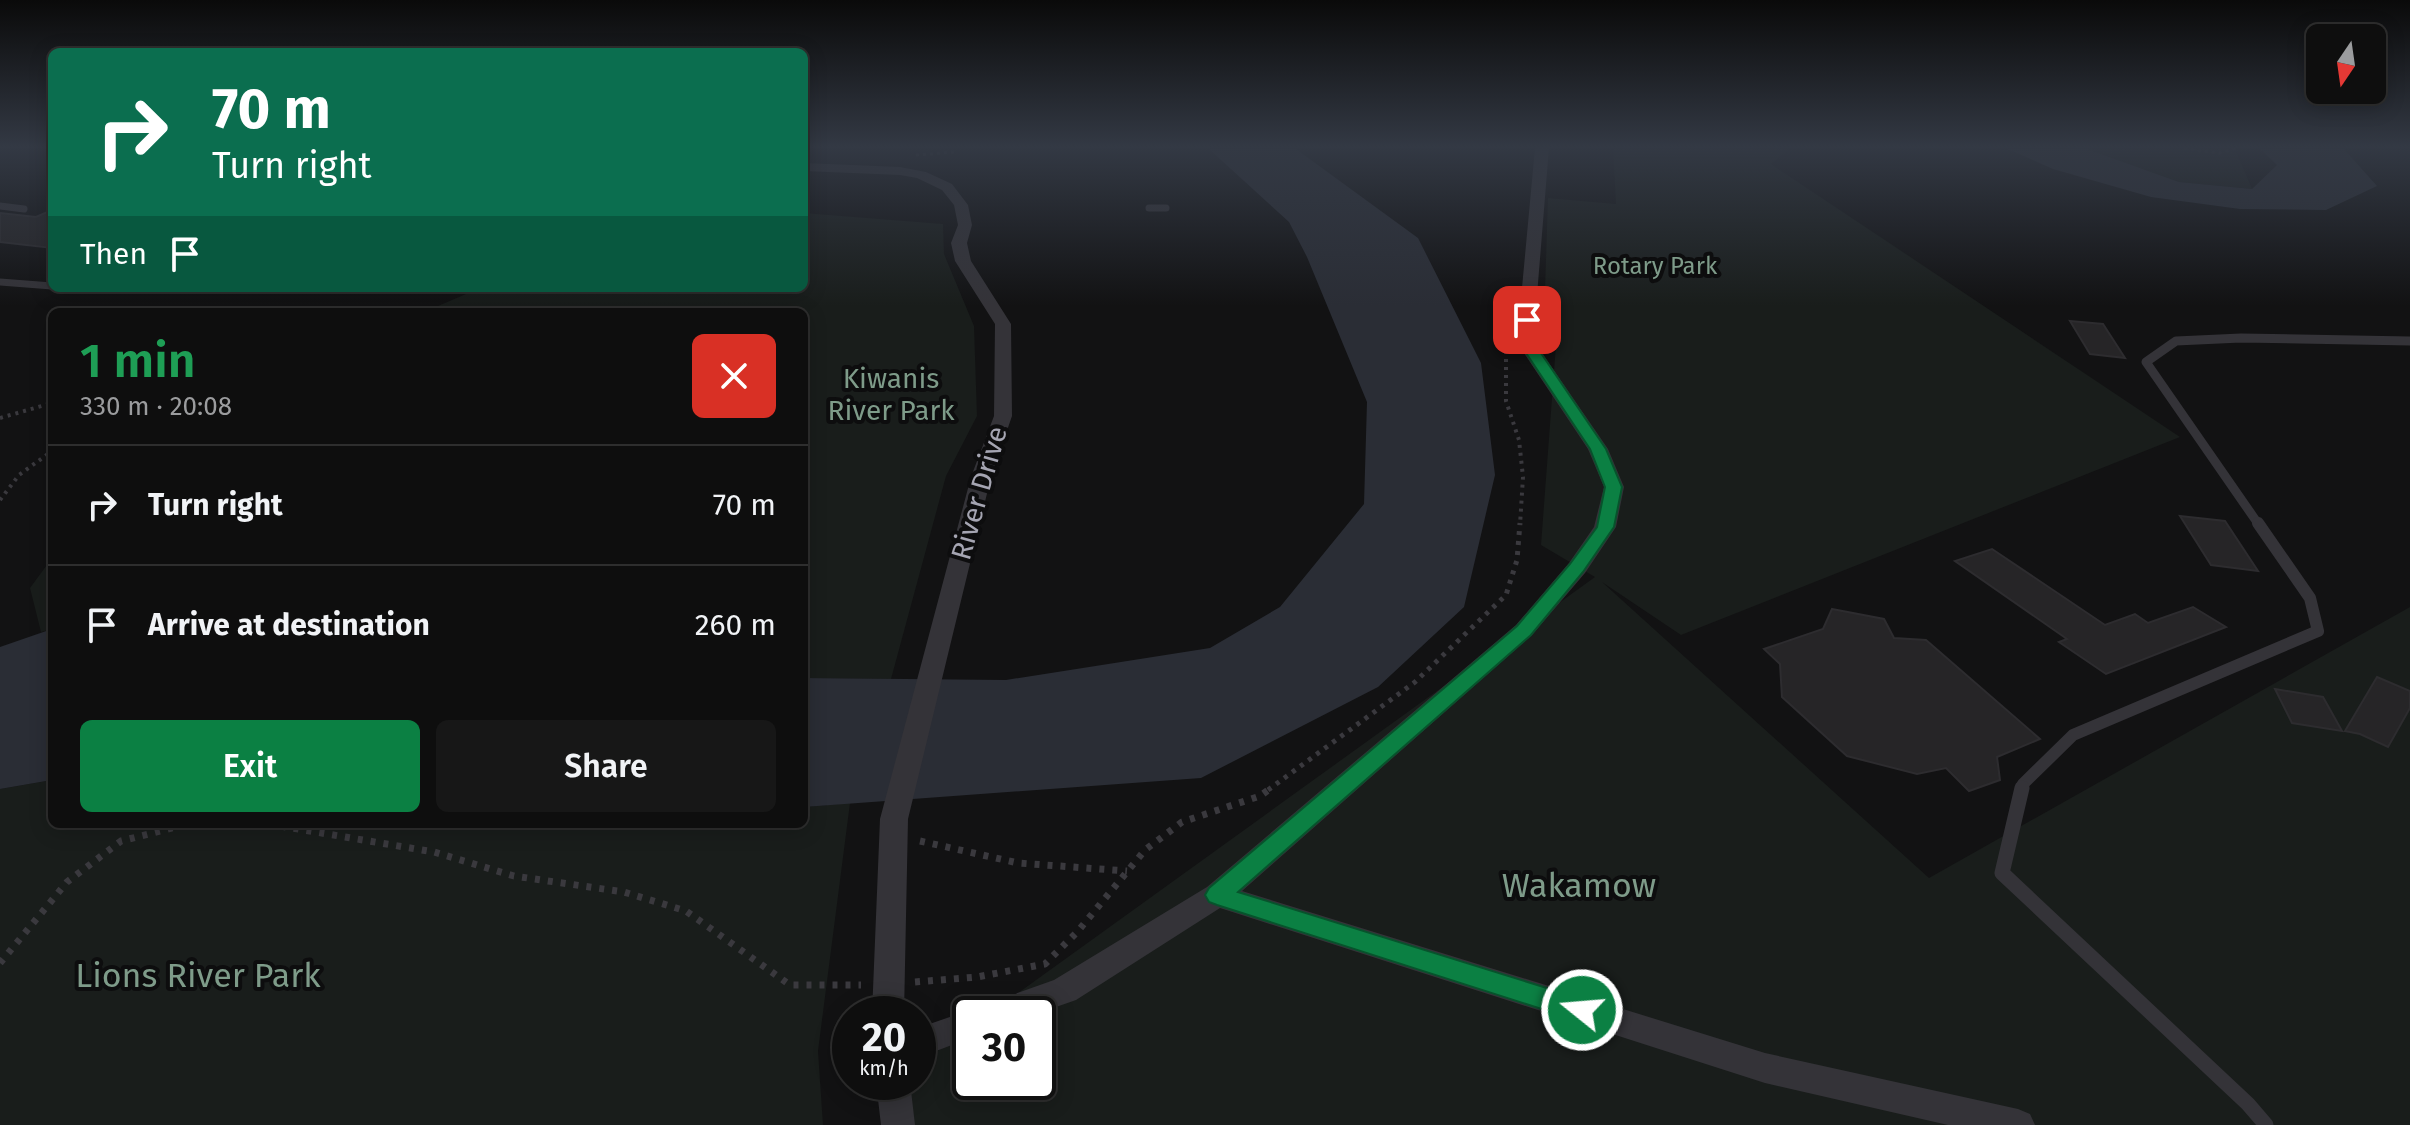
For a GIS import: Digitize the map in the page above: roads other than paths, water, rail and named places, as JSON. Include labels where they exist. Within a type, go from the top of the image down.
[{"type":"street","name":"River Drive","points":[[887,996],[896,809],[981,477],[1003,416],[1003,324],[963,261],[959,243],[965,225],[958,200]]},
{"type":"street","points":[[1048,996],[1065,990],[1217,895],[1524,630],[1577,568],[1605,527],[1614,487],[1598,449],[1533,353],[1527,320],[1537,200]]},
{"type":"street","points":[[1217,895],[1765,1068],[2018,1125]]},
{"type":"street","points":[[895,1100],[898,1125]]},
{"type":"lane","points":[[0,206],[24,209]]},
{"type":"lane","points":[[1149,208],[1166,208]]},
{"type":"lane","points":[[0,282],[48,286]]},
{"type":"lane","points":[[2266,1125],[2248,1104],[2002,873],[2023,784],[2073,735],[2318,631],[2310,598],[2146,362],[2176,341],[2241,338],[2410,341]]},
{"type":"park label","name":"Rotary Park","points":[[1655,266]]},
{"type":"park label","name":"Kiwanis River Park","points":[[891,394]]},
{"type":"park label","name":"Wakamow","points":[[1579,885]]},
{"type":"park label","name":"Lions River Park","points":[[198,975]]}]
